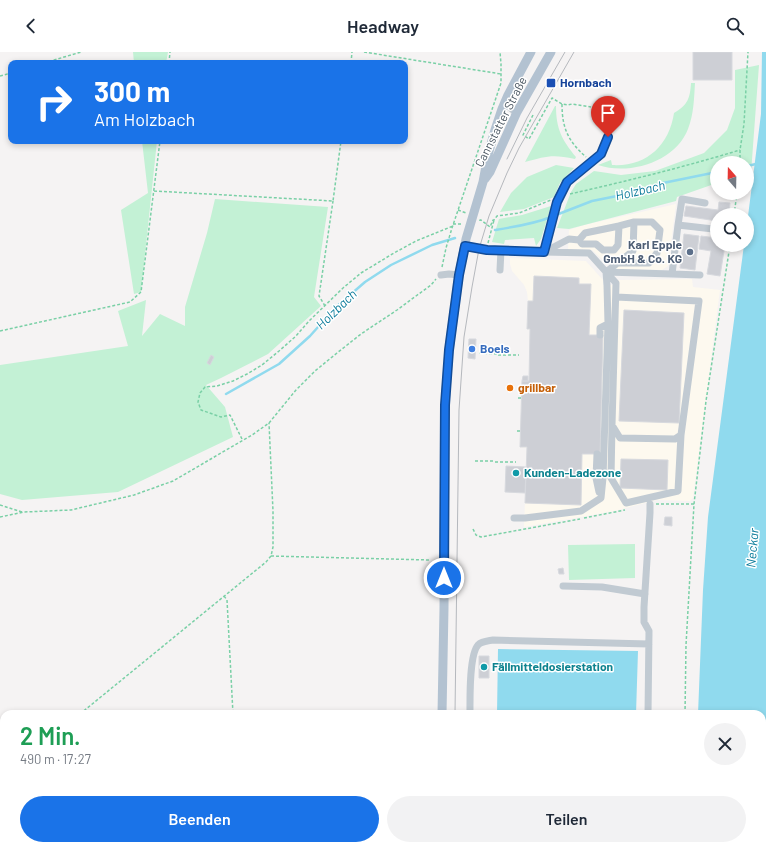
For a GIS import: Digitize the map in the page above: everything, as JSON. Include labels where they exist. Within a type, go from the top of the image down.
[{"type":"main road","name":"Cannstatter Straße","points":[[442,710],[445,405],[449,350],[459,275],[470,222],[483,182],[493,136],[508,95],[531,52]]},
{"type":"main road","name":"Cannstatter Straße","points":[[483,182],[490,172],[517,112],[551,52]]},
{"type":"lane","points":[[508,95],[509,108],[517,112]]},
{"type":"lane","points":[[544,252],[558,199],[567,182],[601,154],[608,137]]},
{"type":"lane","points":[[672,274],[682,199],[705,203]]},
{"type":"lane","points":[[606,272],[633,251],[634,222]]},
{"type":"lane","points":[[579,240],[585,233],[634,222],[652,222],[660,230],[658,253],[649,263],[617,263]]},
{"type":"lane","points":[[678,225],[710,229]]},
{"type":"lane","points":[[544,252],[569,239],[579,240],[582,244],[596,244],[603,250],[614,250],[618,245],[619,226]]},
{"type":"lane","points":[[465,246],[487,250],[588,253],[616,283],[611,478],[626,503],[678,491],[681,435],[699,300],[616,297]]},
{"type":"lane","points":[[500,270],[501,250]]},
{"type":"lane","points":[[606,272],[700,275]]},
{"type":"lane","points":[[601,498],[608,324],[606,272]]},
{"type":"lane","points":[[441,275],[459,275]]},
{"type":"lane","points":[[600,335],[600,328],[608,324]]},
{"type":"lane","points":[[612,425],[620,438],[674,439],[681,435]]},
{"type":"lane","points":[[597,454],[596,478],[601,498]]},
{"type":"lane","points":[[514,518],[581,511],[601,498]]},
{"type":"lane","points":[[648,710],[649,631],[644,622],[650,504]]},
{"type":"lane","points":[[563,586],[602,587],[645,594]]},
{"type":"lane","points":[[470,710],[473,656],[478,646],[485,641],[649,644]]},
{"type":"path","points":[[54,60],[81,52]]},
{"type":"path","points":[[364,52],[501,74]]},
{"type":"path","points":[[0,517],[24,512],[71,510],[134,496],[173,481],[269,423],[296,390],[315,371],[361,334],[431,285],[441,275],[446,248],[501,83],[500,52]]},
{"type":"path","points":[[740,156],[744,124],[748,52]]},
{"type":"path","points":[[533,115],[523,135],[529,139],[552,98],[562,103],[591,106]]},
{"type":"path","points":[[562,103],[562,118],[568,137],[578,150],[592,161]]},
{"type":"path","points":[[0,331],[130,302],[141,292],[160,144]]},
{"type":"path","points":[[325,306],[319,296],[341,144]]},
{"type":"path","points":[[487,250],[489,236],[494,220],[497,216],[519,214],[558,199],[698,163],[740,150]]},
{"type":"path","points":[[154,191],[333,201]]},
{"type":"path","points":[[458,210],[466,213],[465,217]]},
{"type":"path","points":[[243,440],[230,415],[221,417],[201,410],[198,402],[200,392],[205,387],[217,386],[233,381],[262,365],[296,336],[309,321],[343,288],[361,273],[411,244],[441,230],[464,224]]},
{"type":"path","points":[[685,710],[686,645],[694,504],[706,401],[729,252]]},
{"type":"path","points":[[478,353],[519,355]]},
{"type":"path","points":[[85,710],[266,562],[270,556],[273,547],[273,511],[269,423]]},
{"type":"path","points":[[475,460],[516,462]]},
{"type":"path","points":[[0,505],[24,512]]},
{"type":"path","points":[[270,556],[428,560]]},
{"type":"path","points":[[224,596],[227,600],[233,710]]},
{"type":"shaded area","points":[[676,204],[668,266],[662,270],[617,269],[617,261],[604,261],[592,250],[568,249],[569,230],[584,225]]},
{"type":"shaded area","points":[[510,258],[586,261],[603,280],[603,285],[612,285],[619,280],[692,279],[693,287],[720,290],[693,498],[690,501],[657,500],[614,511],[524,527],[527,448],[520,447],[522,381],[529,381],[530,330],[527,329],[527,292],[524,285],[512,271]]},
{"type":"green space","points":[[133,52],[168,52],[167,60],[134,60]]},
{"type":"green space","points":[[759,65],[752,156],[710,156],[710,185],[677,197],[676,201],[569,229],[557,228],[571,192],[576,184],[594,171],[621,175],[655,171],[704,153],[727,130],[735,108],[735,70]]},
{"type":"green space","points":[[691,83],[695,83],[690,123],[682,140],[673,150],[663,157],[637,167],[624,169],[598,165],[611,160],[612,165],[624,165],[645,158],[654,152],[667,135],[674,113],[687,101]]},
{"type":"green space","points":[[555,106],[561,134],[576,157],[575,159],[550,156],[525,162]]},
{"type":"green space","points":[[142,144],[157,144],[141,292],[134,294],[121,210],[148,193]]},
{"type":"green space","points":[[556,165],[574,168],[560,183],[554,197],[524,209],[500,212],[511,193],[527,177]]},
{"type":"green space","points":[[215,199],[328,207],[314,297],[321,306],[268,354],[206,385],[225,407],[233,437],[118,492],[22,500],[0,494],[0,365],[128,346],[118,311],[146,300],[142,336],[160,314],[185,326],[185,307],[207,233]]},
{"type":"green space","points":[[551,206],[541,239],[536,246],[534,238],[505,240],[504,244],[492,242],[499,219],[522,215]]},
{"type":"green space","points":[[635,544],[635,578],[569,580],[568,545]]},
{"type":"water","name":"Neckar","points":[[762,52],[766,52],[766,710],[698,710],[703,590],[708,517],[743,252],[754,252],[754,208],[749,208],[750,200],[754,200],[754,169],[761,114]]},
{"type":"water","points":[[498,649],[638,651],[636,710],[497,710]]},
{"type":"building","points":[[693,52],[732,52],[732,80],[693,80]]},
{"type":"building","points":[[719,202],[730,203],[730,208],[718,208]]},
{"type":"building","points":[[686,206],[710,209],[710,220],[684,216]]},
{"type":"building","name":"Karl Epple GmbH & Co. KG","points":[[684,234],[699,236],[695,270],[680,268]]},
{"type":"building","points":[[701,236],[710,237],[710,251],[699,249]]},
{"type":"building","points":[[711,252],[724,252],[720,276],[707,274]]},
{"type":"building","points":[[534,276],[579,278],[579,284],[591,284],[589,335],[603,335],[600,454],[582,454],[581,505],[525,503],[527,447],[520,447],[522,381],[529,381],[530,329],[527,329],[528,301],[533,301]]},
{"type":"building","points":[[624,310],[684,313],[679,423],[619,421]]},
{"type":"building","name":"Boels","points":[[469,339],[476,339],[475,359],[468,358]]},
{"type":"building","points":[[211,355],[214,357],[210,365],[207,363]]},
{"type":"building","points":[[523,376],[528,376],[528,381],[522,381]]},
{"type":"building","points":[[621,459],[668,460],[667,490],[620,488]]},
{"type":"building","name":"Kunden-Ladezone","points":[[506,466],[526,467],[525,493],[505,492]]},
{"type":"building","points":[[665,517],[672,517],[672,526],[664,525]]},
{"type":"building","points":[[563,568],[564,574],[559,574],[558,569]]},
{"type":"building","name":"Fällmitteldosierstation","points":[[479,656],[489,656],[489,678],[479,678]]},
{"type":"waterway","name":"Holzbach","points":[[556,215],[592,201],[632,193],[663,183],[710,173]]},
{"type":"waterway","name":"Holzbach","points":[[495,230],[531,223],[551,217]]},
{"type":"waterway","name":"Holzbach","points":[[226,394],[279,364],[310,336],[335,308],[365,282],[391,265],[432,245],[455,238]]},
{"type":"tram line","points":[[507,159],[527,118],[565,52]]},
{"type":"tram line","points":[[455,710],[459,410],[464,337],[472,287],[479,249],[489,216],[507,173],[519,148],[574,52]]},
{"type":"place","name":"Hornbach","points":[[551,83]]},
{"type":"place","name":"Karl Epple GmbH & Co. KG","points":[[690,252]]},
{"type":"place","name":"Boels","points":[[472,349]]},
{"type":"place","name":"grillbar","points":[[510,388]]},
{"type":"place","name":"Kunden-Ladezone","points":[[516,473]]},
{"type":"place","name":"Fällmitteldosierstation","points":[[484,667]]},
{"type":"route","points":[[444,578],[445,405],[449,350],[459,275],[465,246],[487,250],[544,252],[557,202],[567,182],[601,154],[608,137]]}]
